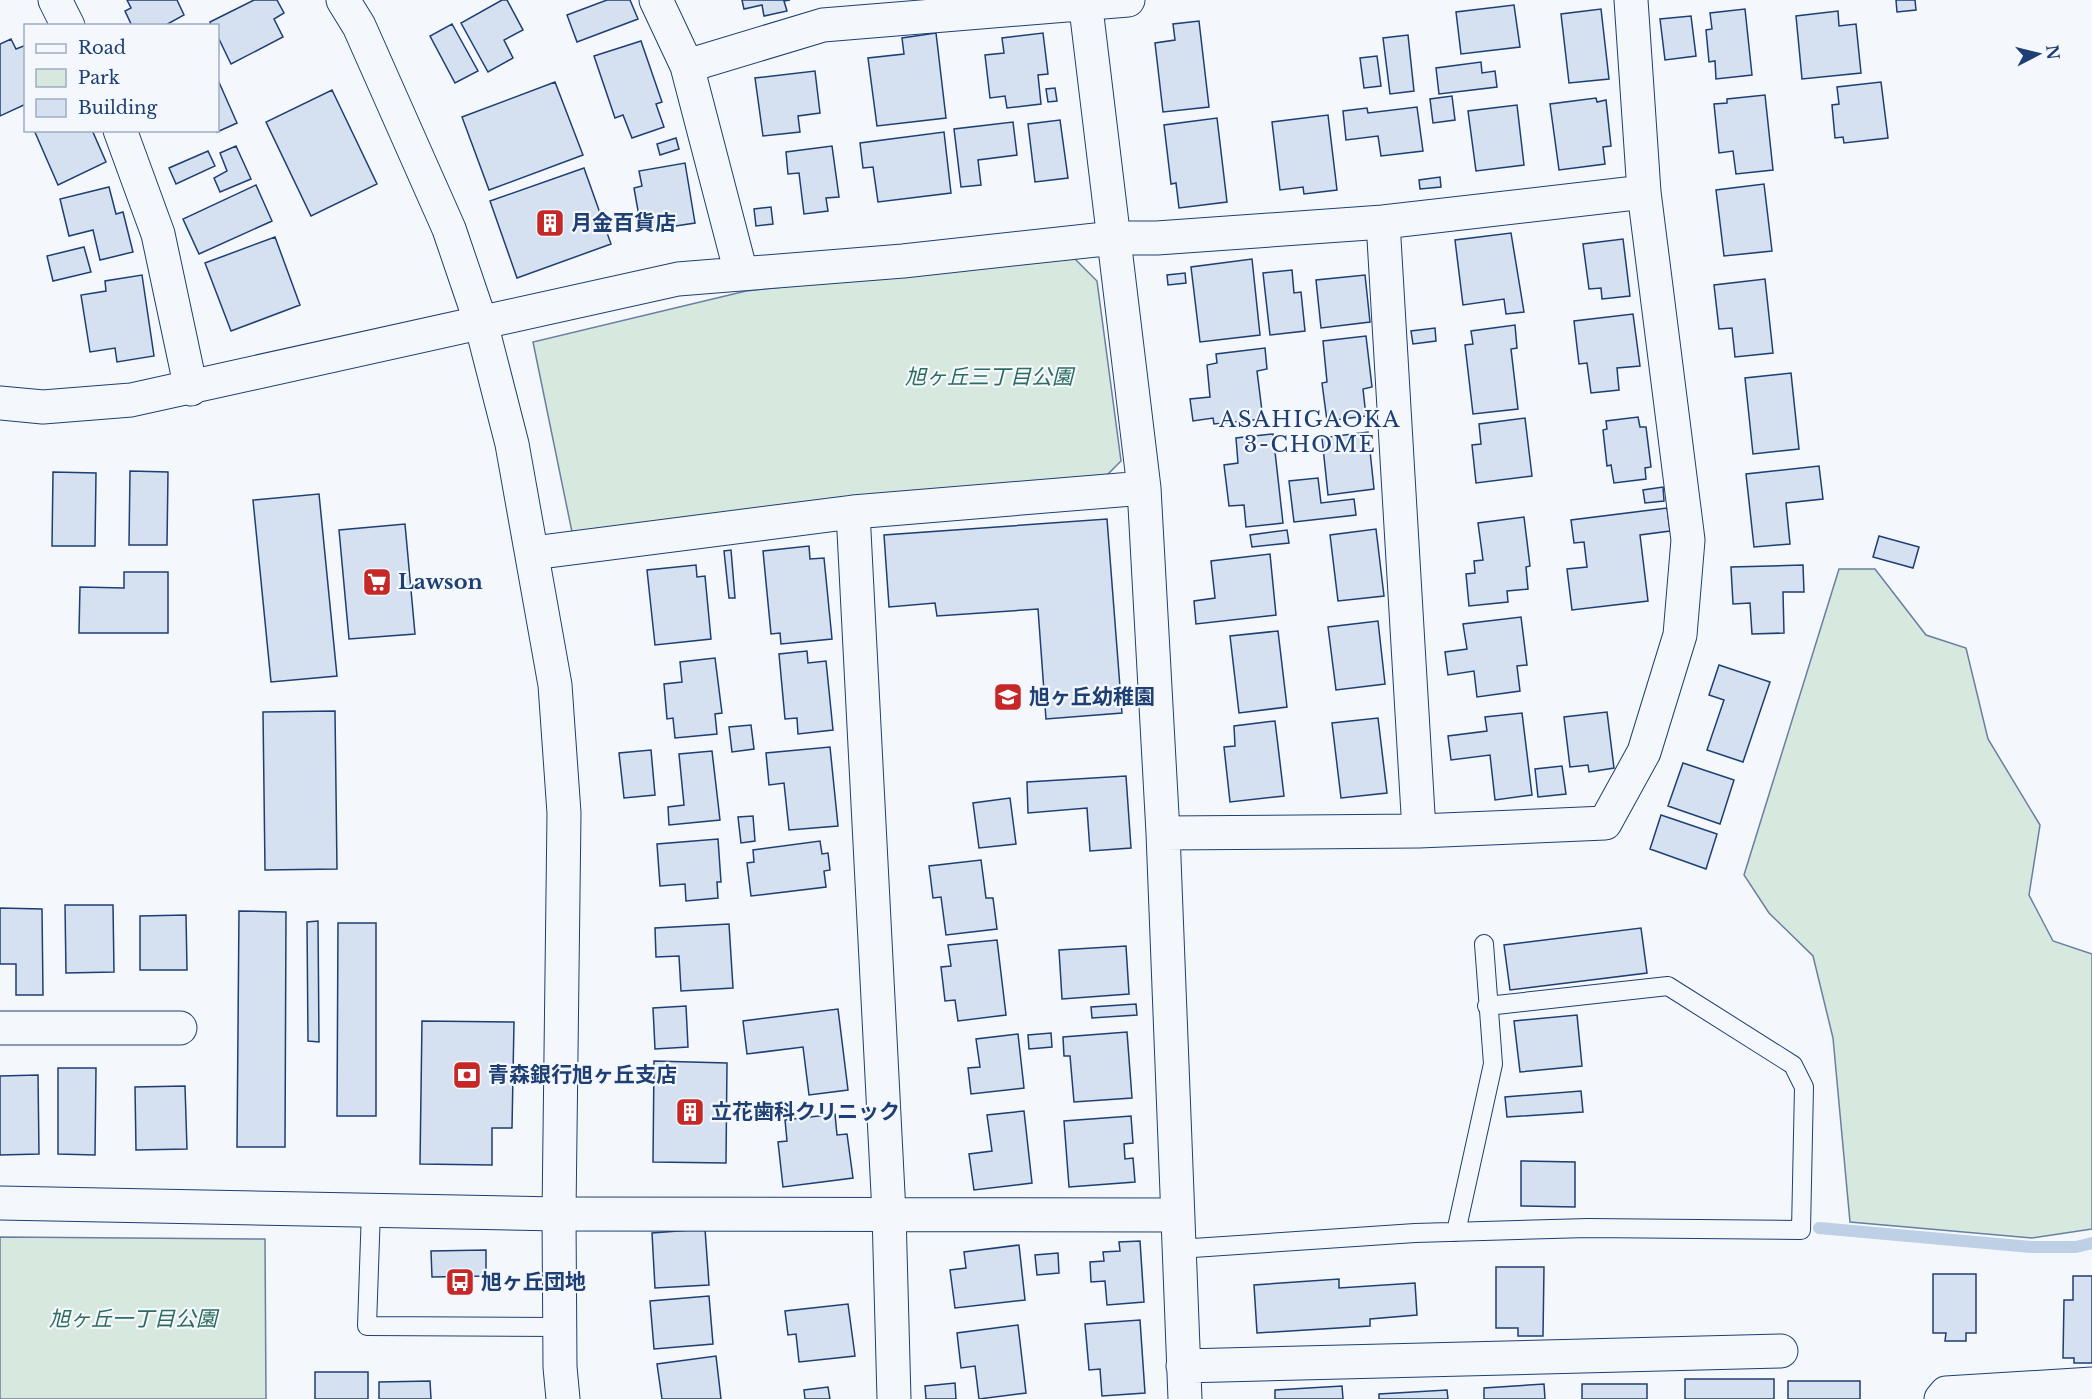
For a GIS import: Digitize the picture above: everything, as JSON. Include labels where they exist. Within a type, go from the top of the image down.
[{"type":"street","points":[[55,0],[67,24]]},
{"type":"street","points":[[343,0],[359,26],[449,229],[481,323],[512,444],[555,685],[564,813],[559,1214],[563,1399]]},
{"type":"street","points":[[656,0],[687,66],[741,273]]},
{"type":"street","points":[[687,66],[823,25],[1128,0]]},
{"type":"street","points":[[1163,833],[1419,831],[1605,823],[1644,752],[1680,635],[1688,540],[1644,192],[1631,0]]},
{"type":"street","points":[[1085,2],[1144,488],[1163,833],[1185,1399]]},
{"type":"street","points":[[121,132],[158,234],[191,389]]},
{"type":"street","points":[[0,403],[43,407],[131,400],[191,389],[678,279],[903,261],[1114,238],[1157,238],[1383,222],[1644,192]]},
{"type":"street","points":[[1383,222],[1419,831]]},
{"type":"street","points":[[533,553],[853,512],[1144,488]]},
{"type":"street","points":[[853,512],[889,1213],[894,1399]]},
{"type":"street","points":[[0,1029],[180,1028]]},
{"type":"street","points":[[0,1203],[559,1214],[1177,1215]]},
{"type":"street","points":[[1183,1366],[1780,1352]]},
{"type":"street","points":[[1941,1399],[1946,1393],[2092,1384]]},
{"type":"lane","points":[[1456,1232],[1493,1064],[1484,944]]},
{"type":"lane","points":[[1179,1249],[1456,1232],[1588,1228],[1801,1230],[1804,1087],[1793,1065],[1668,986],[1487,1006]]},
{"type":"lane","points":[[371,1210],[366,1326],[560,1327]]},
{"type":"green space","name":"旭ヶ丘三丁目公園","points":[[1072,256],[1097,281],[1121,461],[1102,480],[572,532],[533,342],[746,291]]},
{"type":"green space","points":[[1839,569],[1875,569],[1926,635],[1966,648],[1988,739],[2040,825],[2029,895],[2053,941],[2092,954],[2092,1229],[2032,1238],[1850,1222],[1833,1038],[1813,956],[1769,913],[1744,875]]},
{"type":"green space","name":"旭ヶ丘一丁目公園","points":[[0,1237],[265,1239],[266,1399],[0,1399]]},
{"type":"building","points":[[127,0],[177,0],[184,15],[168,24],[131,24],[125,11],[131,8]]},
{"type":"building","points":[[254,0],[277,0],[284,13],[274,19],[283,37],[231,64],[219,39],[219,24],[210,24],[210,22]]},
{"type":"building","points":[[502,0],[507,0],[523,30],[504,40],[513,58],[488,72],[461,23]]},
{"type":"building","points":[[607,0],[630,0],[638,19],[577,42],[567,15]]},
{"type":"building","points":[[742,0],[790,0],[784,1],[787,11],[764,16],[762,5],[744,9]]},
{"type":"building","points":[[1896,0],[1915,0],[1916,10],[1897,12]]},
{"type":"building","points":[[1514,5],[1520,47],[1461,54],[1456,12]]},
{"type":"building","points":[[1601,9],[1609,79],[1569,83],[1561,14]]},
{"type":"building","points":[[1745,9],[1752,75],[1716,79],[1715,61],[1709,62],[1706,30],[1712,29],[1710,13]]},
{"type":"building","points":[[1838,11],[1839,26],[1856,24],[1861,73],[1802,79],[1796,16]]},
{"type":"building","points":[[1691,16],[1696,56],[1665,60],[1660,19]]},
{"type":"building","points":[[1199,21],[1209,107],[1163,112],[1155,43],[1175,40],[1173,24]]},
{"type":"building","points":[[452,24],[478,71],[455,83],[430,36]]},
{"type":"building","points":[[936,33],[946,118],[877,126],[868,58],[904,54],[902,38]]},
{"type":"building","points":[[1043,33],[1048,74],[1038,75],[1041,104],[1007,108],[1005,96],[990,98],[985,55],[1004,53],[1002,38]]},
{"type":"building","points":[[1408,35],[1414,91],[1390,94],[1383,38]]},
{"type":"building","points":[[11,39],[16,49],[24,46],[24,105],[0,116],[0,44]]},
{"type":"building","points":[[641,41],[662,102],[656,104],[664,127],[632,138],[623,115],[615,118],[594,56]]},
{"type":"building","points":[[1377,56],[1381,86],[1364,88],[1360,58]]},
{"type":"building","points":[[1481,62],[1482,73],[1495,71],[1497,87],[1439,94],[1436,68]]},
{"type":"building","points":[[815,71],[820,113],[798,116],[800,132],[763,136],[755,78]]},
{"type":"building","points":[[219,82],[237,123],[219,131]]},
{"type":"building","points":[[555,82],[583,155],[489,190],[462,117]]},
{"type":"building","points":[[1881,82],[1888,138],[1844,143],[1843,137],[1835,138],[1832,105],[1839,104],[1837,87]]},
{"type":"building","points":[[1055,88],[1057,101],[1048,102],[1046,89]]},
{"type":"building","points":[[332,90],[377,184],[311,216],[266,122]]},
{"type":"building","points":[[1765,95],[1773,170],[1736,174],[1733,151],[1719,153],[1714,104],[1727,103],[1727,99]]},
{"type":"building","points":[[1452,96],[1455,120],[1433,123],[1430,99]]},
{"type":"building","points":[[1596,98],[1597,102],[1606,100],[1611,146],[1603,147],[1605,164],[1559,170],[1550,104]]},
{"type":"building","points":[[1517,105],[1524,165],[1476,171],[1468,111]]},
{"type":"building","points":[[1417,107],[1423,151],[1381,156],[1378,136],[1346,140],[1343,111],[1367,108],[1368,113]]},
{"type":"building","points":[[1328,115],[1337,190],[1304,194],[1303,187],[1280,190],[1272,122]]},
{"type":"building","points":[[1217,118],[1227,202],[1179,208],[1176,183],[1171,184],[1164,125]]},
{"type":"building","points":[[1060,120],[1068,178],[1035,182],[1028,124]]},
{"type":"building","points":[[1013,122],[1017,155],[978,160],[981,185],[961,187],[954,129]]},
{"type":"building","points":[[35,132],[93,132],[106,162],[58,185]]},
{"type":"building","points":[[944,132],[951,193],[878,202],[873,167],[863,168],[860,143]]},
{"type":"building","points":[[676,138],[679,149],[660,155],[657,144]]},
{"type":"building","points":[[236,146],[251,179],[220,192],[214,178],[227,171],[220,153]]},
{"type":"building","points":[[832,146],[839,197],[826,198],[828,211],[804,214],[799,173],[788,174],[786,152]]},
{"type":"building","points":[[208,151],[215,166],[176,184],[169,168]]},
{"type":"building","points":[[685,163],[695,223],[649,230],[649,227],[641,228],[634,188],[642,186],[639,171]]},
{"type":"building","name":"月金百貨店","points":[[584,168],[611,244],[517,278],[490,201]]},
{"type":"building","points":[[1440,177],[1441,187],[1420,189],[1419,180]]},
{"type":"building","points":[[1764,184],[1772,251],[1724,256],[1716,190]]},
{"type":"building","points":[[256,185],[272,221],[199,254],[183,219]]},
{"type":"building","points":[[109,187],[116,214],[123,212],[133,252],[100,260],[93,230],[69,236],[60,199]]},
{"type":"building","points":[[771,207],[773,224],[756,226],[754,209]]},
{"type":"building","points":[[1511,233],[1524,312],[1506,314],[1504,299],[1463,305],[1455,240]]},
{"type":"building","points":[[275,237],[300,305],[231,331],[205,263]]},
{"type":"building","points":[[1623,239],[1630,296],[1602,299],[1601,288],[1589,289],[1583,244]]},
{"type":"building","points":[[84,247],[91,272],[53,281],[47,256]]},
{"type":"building","points":[[1252,259],[1260,335],[1200,342],[1191,267]]},
{"type":"building","points":[[1292,270],[1294,293],[1301,292],[1305,331],[1270,335],[1263,273]]},
{"type":"building","points":[[1185,273],[1186,283],[1168,285],[1167,275]]},
{"type":"building","points":[[142,275],[154,356],[117,362],[115,348],[90,352],[81,295],[106,291],[105,281]]},
{"type":"building","points":[[1365,275],[1370,322],[1321,328],[1316,280]]},
{"type":"building","points":[[1765,279],[1773,353],[1735,357],[1732,328],[1719,329],[1714,285]]},
{"type":"building","points":[[1633,314],[1640,366],[1617,368],[1619,390],[1591,393],[1587,363],[1579,364],[1574,321]]},
{"type":"building","points":[[1515,325],[1517,348],[1511,349],[1518,409],[1473,414],[1465,345],[1473,344],[1471,331]]},
{"type":"building","points":[[1435,328],[1436,341],[1413,344],[1411,331]]},
{"type":"building","points":[[1366,336],[1372,387],[1363,389],[1366,416],[1327,421],[1322,383],[1327,382],[1323,341]]},
{"type":"building","points":[[1265,348],[1267,369],[1257,371],[1263,419],[1214,424],[1213,418],[1193,421],[1190,399],[1210,397],[1207,365],[1217,363],[1216,354]]},
{"type":"building","points":[[1791,373],[1799,449],[1753,454],[1745,378]]},
{"type":"building","points":[[1638,417],[1640,427],[1646,427],[1651,467],[1645,468],[1646,479],[1614,483],[1611,465],[1607,466],[1603,430],[1607,429],[1606,421]]},
{"type":"building","points":[[1525,418],[1532,476],[1476,483],[1472,445],[1481,444],[1479,424]]},
{"type":"building","points":[[1368,432],[1374,489],[1328,495],[1322,438]]},
{"type":"building","points":[[1273,434],[1283,523],[1246,527],[1244,505],[1229,506],[1224,465],[1238,463],[1236,438]]},
{"type":"building","points":[[1819,466],[1823,499],[1786,503],[1790,544],[1754,547],[1746,474]]},
{"type":"building","points":[[130,471],[168,472],[167,545],[129,545]]},
{"type":"building","points":[[53,472],[96,473],[95,546],[52,546]]},
{"type":"building","points":[[1318,478],[1321,503],[1354,499],[1356,515],[1294,522],[1289,481]]},
{"type":"building","points":[[1663,487],[1664,501],[1645,503],[1643,490]]},
{"type":"building","points":[[319,494],[337,676],[271,682],[253,500]]},
{"type":"building","points":[[1667,508],[1670,531],[1640,535],[1648,601],[1572,610],[1567,569],[1587,567],[1584,542],[1574,543],[1571,520]]},
{"type":"building","points":[[1524,517],[1530,566],[1526,567],[1528,589],[1507,591],[1508,602],[1469,606],[1466,574],[1475,573],[1474,561],[1483,560],[1478,523]]},
{"type":"building","points":[[1107,519],[1122,713],[1046,719],[1038,609],[937,616],[935,603],[889,607],[884,535]]},
{"type":"building","name":"Lawson","points":[[405,524],[415,634],[349,639],[339,530]]},
{"type":"building","points":[[1376,529],[1384,596],[1338,601],[1330,535]]},
{"type":"building","points":[[1287,530],[1289,543],[1252,547],[1250,535]]},
{"type":"building","points":[[1879,536],[1919,547],[1913,568],[1873,557]]},
{"type":"building","points":[[809,546],[810,559],[824,558],[832,639],[781,644],[780,633],[771,634],[763,551]]},
{"type":"building","points":[[731,550],[735,598],[729,598],[724,551]]},
{"type":"building","points":[[1270,554],[1276,615],[1196,624],[1194,601],[1215,598],[1211,561]]},
{"type":"building","points":[[696,565],[697,577],[705,576],[711,639],[655,645],[647,570]]},
{"type":"building","points":[[1803,565],[1804,592],[1783,592],[1784,633],[1752,634],[1750,603],[1733,604],[1731,567]]},
{"type":"building","points":[[124,572],[168,572],[168,633],[79,633],[80,587],[124,588]]},
{"type":"building","points":[[1521,617],[1527,665],[1517,666],[1520,691],[1477,697],[1474,671],[1448,675],[1445,652],[1467,649],[1463,624]]},
{"type":"building","points":[[1378,621],[1385,684],[1336,690],[1328,627]]},
{"type":"building","points":[[1278,631],[1287,707],[1239,713],[1230,636]]},
{"type":"building","points":[[807,651],[808,663],[826,661],[833,730],[798,734],[797,718],[785,719],[779,654]]},
{"type":"building","points":[[715,658],[722,713],[715,714],[717,734],[675,738],[673,718],[667,719],[664,684],[682,682],[680,662]]},
{"type":"building","points":[[1719,665],[1770,682],[1743,762],[1707,750],[1724,700],[1709,695]]},
{"type":"building","points":[[335,711],[337,869],[265,870],[263,712]]},
{"type":"building","points":[[1607,712],[1614,768],[1589,772],[1588,765],[1570,767],[1564,717]]},
{"type":"building","points":[[1522,713],[1532,795],[1495,800],[1490,755],[1451,760],[1448,736],[1487,731],[1485,717]]},
{"type":"building","points":[[1378,718],[1387,793],[1341,798],[1332,723]]},
{"type":"building","points":[[1275,721],[1284,796],[1230,802],[1224,747],[1235,746],[1234,726]]},
{"type":"building","points":[[751,725],[754,749],[732,752],[729,727]]},
{"type":"building","points":[[830,747],[838,826],[789,830],[784,783],[769,785],[766,753]]},
{"type":"building","points":[[651,750],[655,795],[624,798],[619,753]]},
{"type":"building","points":[[712,751],[720,820],[669,825],[668,807],[684,805],[679,754]]},
{"type":"building","points":[[1683,763],[1734,780],[1720,824],[1668,806]]},
{"type":"building","points":[[1562,766],[1566,794],[1538,797],[1535,769]]},
{"type":"building","points":[[1126,776],[1131,848],[1090,851],[1087,808],[1028,813],[1027,782]]},
{"type":"building","points":[[1010,798],[1016,844],[979,848],[973,803]]},
{"type":"building","points":[[1661,815],[1717,834],[1706,869],[1650,849]]},
{"type":"building","points":[[753,816],[755,841],[741,843],[738,817]]},
{"type":"building","points":[[718,839],[721,882],[717,882],[718,898],[686,901],[685,884],[660,886],[657,844]]},
{"type":"building","points":[[820,841],[822,854],[828,853],[830,870],[824,871],[826,887],[751,896],[747,863],[754,862],[753,850]]},
{"type":"building","points":[[981,860],[986,898],[993,898],[997,929],[946,935],[941,897],[933,898],[929,866]]},
{"type":"building","points":[[65,905],[113,905],[114,972],[66,973]]},
{"type":"building","points":[[0,908],[42,909],[43,995],[16,995],[16,964],[0,964]]},
{"type":"building","points":[[239,911],[286,912],[285,1147],[237,1147]]},
{"type":"building","points":[[186,915],[187,970],[140,970],[140,916]]},
{"type":"building","points":[[318,921],[319,1042],[308,1041],[307,922]]},
{"type":"building","points":[[338,923],[376,923],[376,1116],[337,1116]]},
{"type":"building","points":[[729,924],[733,988],[681,991],[679,956],[656,957],[655,928]]},
{"type":"building","points":[[1641,928],[1647,973],[1510,990],[1504,945]]},
{"type":"building","points":[[997,940],[1006,1015],[958,1021],[955,1000],[945,1001],[941,967],[951,966],[948,945]]},
{"type":"building","points":[[1126,946],[1129,994],[1062,999],[1059,950]]},
{"type":"building","points":[[1136,1004],[1137,1015],[1092,1018],[1091,1007]]},
{"type":"building","points":[[686,1006],[688,1047],[655,1049],[653,1008]]},
{"type":"building","points":[[838,1009],[848,1090],[809,1095],[803,1047],[747,1054],[743,1021]]},
{"type":"building","points":[[1577,1015],[1582,1066],[1520,1072],[1514,1021]]},
{"type":"building","name":"青森銀行旭ヶ丘支店","points":[[422,1021],[514,1022],[512,1128],[492,1128],[492,1165],[420,1164]]},
{"type":"building","points":[[1127,1032],[1132,1098],[1074,1102],[1070,1056],[1064,1056],[1063,1037]]},
{"type":"building","points":[[1051,1033],[1052,1047],[1029,1049],[1028,1035]]},
{"type":"building","points":[[1018,1034],[1024,1088],[971,1094],[968,1068],[980,1067],[976,1039]]},
{"type":"building","name":"立花歯科クリニック","points":[[654,1061],[727,1063],[726,1163],[653,1162]]},
{"type":"building","points":[[58,1068],[96,1068],[95,1155],[58,1154]]},
{"type":"building","points":[[38,1075],[39,1154],[0,1155],[0,1076]]},
{"type":"building","points":[[185,1086],[187,1149],[136,1150],[135,1087]]},
{"type":"building","points":[[1581,1091],[1583,1112],[1507,1117],[1505,1097]]},
{"type":"building","points":[[1024,1111],[1032,1183],[974,1190],[969,1154],[992,1151],[987,1115]]},
{"type":"building","points":[[835,1114],[837,1135],[847,1134],[853,1178],[783,1187],[778,1142],[787,1141],[785,1120]]},
{"type":"building","points":[[1131,1116],[1133,1143],[1124,1144],[1125,1159],[1133,1158],[1135,1182],[1069,1187],[1064,1121]]},
{"type":"building","points":[[1521,1161],[1575,1162],[1575,1207],[1521,1206]]},
{"type":"building","points":[[705,1229],[709,1285],[655,1288],[652,1233]]},
{"type":"building","points":[[1140,1241],[1144,1302],[1107,1305],[1105,1281],[1091,1282],[1090,1262],[1104,1261],[1103,1252],[1120,1251],[1119,1242]]},
{"type":"building","points":[[1019,1245],[1025,1300],[955,1308],[950,1270],[966,1268],[964,1252]]},
{"type":"building","points":[[486,1250],[486,1276],[432,1277],[431,1251]]},
{"type":"building","points":[[1058,1253],[1059,1273],[1037,1275],[1035,1255]]},
{"type":"building","points":[[1496,1267],[1544,1267],[1543,1336],[1518,1336],[1518,1328],[1496,1328]]},
{"type":"building","points":[[1933,1274],[1976,1274],[1976,1333],[1966,1333],[1966,1341],[1945,1341],[1946,1333],[1933,1333]]},
{"type":"building","points":[[2073,1276],[2092,1276],[2092,1363],[2074,1363],[2074,1358],[2063,1358],[2064,1300],[2073,1300]]},
{"type":"building","points":[[1339,1279],[1339,1288],[1415,1283],[1417,1315],[1370,1319],[1370,1326],[1257,1333],[1254,1285]]},
{"type":"building","points":[[709,1296],[713,1344],[654,1349],[650,1301]]},
{"type":"building","points":[[848,1304],[855,1356],[799,1362],[796,1334],[788,1335],[785,1311]]},
{"type":"building","points":[[1140,1320],[1145,1393],[1102,1396],[1100,1369],[1089,1370],[1085,1324]]},
{"type":"building","points":[[1018,1325],[1026,1393],[979,1399],[975,1366],[961,1368],[957,1333]]},
{"type":"building","points":[[716,1356],[721,1399],[662,1399],[657,1364]]},
{"type":"building","points":[[315,1372],[368,1372],[368,1399],[315,1399]]},
{"type":"building","points":[[1685,1379],[1774,1379],[1774,1399],[1685,1399]]},
{"type":"building","points":[[430,1381],[431,1399],[379,1399],[379,1382]]},
{"type":"building","points":[[1788,1381],[1860,1381],[1860,1399],[1788,1399]]},
{"type":"building","points":[[955,1383],[956,1399],[926,1399],[925,1386]]},
{"type":"building","points":[[1544,1384],[1545,1399],[1484,1399],[1484,1388]]},
{"type":"building","points":[[1582,1384],[1647,1384],[1647,1399],[1582,1399]]},
{"type":"building","points":[[1342,1386],[1343,1399],[1275,1399],[1275,1390]]},
{"type":"building","points":[[828,1387],[830,1399],[805,1399],[804,1390]]},
{"type":"building","points":[[1447,1390],[1448,1399],[1379,1399],[1379,1394]]},
{"type":"waterway","points":[[1819,1228],[2031,1247],[2076,1247],[2092,1243]]},
{"type":"place","name":"月金百貨店","points":[[550,223]]},
{"type":"place","name":"Lawson","points":[[377,582]]},
{"type":"place","name":"旭ヶ丘幼稚園","points":[[1008,697]]},
{"type":"place","name":"青森銀行旭ヶ丘支店","points":[[467,1075]]},
{"type":"place","name":"立花歯科クリニック","points":[[690,1112]]},
{"type":"place","name":"旭ヶ丘団地","points":[[460,1282]]},
{"type":"district","name":"ASAHIGAOKA 3-CHOME","points":[[1310,432]]}]
